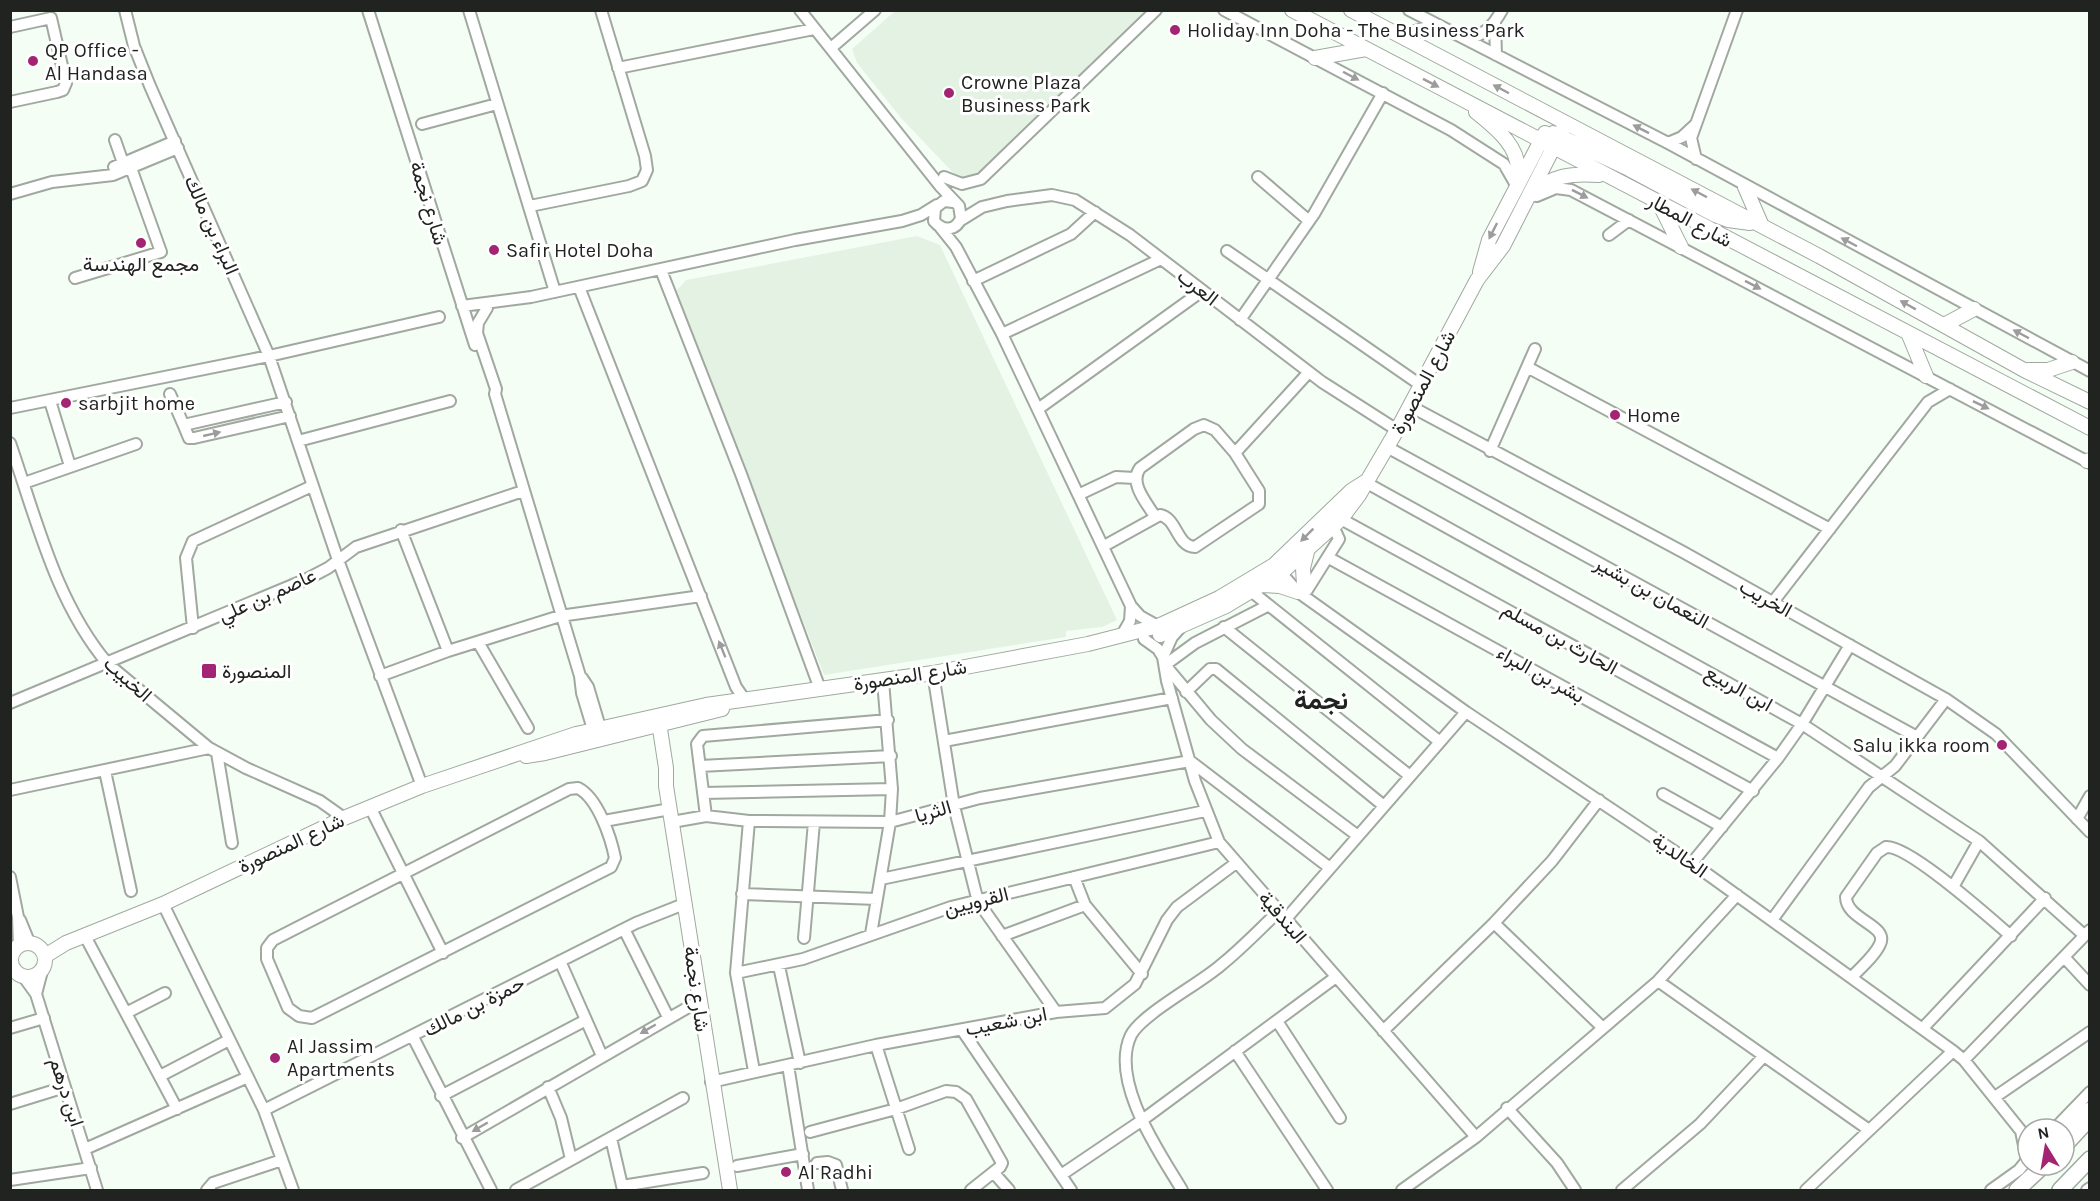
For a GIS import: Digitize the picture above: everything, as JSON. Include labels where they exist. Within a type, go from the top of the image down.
[{"type":"highway","points":[[2076,1118],[2090,1110]]},
{"type":"highway","points":[[2076,1133],[2090,1118]]},
{"type":"highway","points":[[2060,1191],[2090,1159]]},
{"type":"highway","points":[[2017,1191],[2032,1177]]},
{"type":"highway","points":[[2031,1191],[2041,1177]]},
{"type":"main road","name":"شارع المطار","points":[[1292,10],[1459,98],[1555,136],[1759,225],[2024,370],[2090,402]]},
{"type":"main road","name":"شارع المطار","points":[[1351,10],[1553,117],[1555,136],[1605,176],[1659,202],[2090,429]]},
{"type":"main road","points":[[1399,35],[1439,27]]},
{"type":"main road","points":[[1315,58],[1366,50]]},
{"type":"main road","points":[[1459,98],[1484,118],[1513,149],[1519,166],[1516,185]]},
{"type":"main road","name":"شارع المنصورة","points":[[22,957],[85,936],[163,904],[370,807],[422,786],[520,754],[539,745],[717,712],[739,702],[933,673],[1088,644],[1158,626],[1220,598],[1307,552],[1337,523],[1359,495],[1478,284],[1503,246],[1555,136],[1553,117]]},
{"type":"main road","name":"شارع المنصورة","points":[[1478,284],[1489,240],[1516,185],[1555,136]]},
{"type":"main road","points":[[1526,201],[1544,184],[1561,176],[1575,174],[1605,176]]},
{"type":"main road","points":[[1745,187],[1759,225]]},
{"type":"main road","points":[[1659,202],[1681,247]]},
{"type":"main road","points":[[1944,325],[1974,309]]},
{"type":"main road","points":[[1909,335],[1926,376]]},
{"type":"main road","points":[[2024,370],[2048,370],[2072,362]]},
{"type":"main road","name":"شارع المنصورة","points":[[1088,644],[1099,646],[1144,639],[1180,628],[1256,588],[1281,566],[1351,491],[1365,482]]},
{"type":"main road","points":[[1256,588],[1280,586],[1303,589],[1303,568],[1307,552]]},
{"type":"main road","name":"شارع نجمة","points":[[655,722],[730,1191]]},
{"type":"main road","points":[[22,957],[42,970],[33,976],[22,957]]},
{"type":"street","name":"البراء بن مالك","points":[[125,10],[134,46],[269,356],[338,560],[422,786]]},
{"type":"street","name":"شارع نجمة","points":[[368,10],[463,310],[473,330],[491,390],[495,394],[580,676],[588,687],[598,733]]},
{"type":"street","points":[[469,10],[555,292]]},
{"type":"street","points":[[530,206],[628,186],[642,181],[645,176],[645,156],[601,10]]},
{"type":"street","points":[[800,10],[814,30],[942,181],[956,204],[959,223],[956,247]]},
{"type":"street","points":[[831,48],[875,10]]},
{"type":"street","points":[[942,181],[962,184],[981,179],[1156,10]]},
{"type":"street","points":[[1224,10],[1383,93],[1502,162],[1509,169],[1516,185]]},
{"type":"street","points":[[1409,10],[1668,143],[1745,187],[2090,371]]},
{"type":"street","points":[[1467,39],[1485,32],[1495,23],[1502,10]]},
{"type":"street","points":[[1696,159],[1692,146],[1695,124],[1737,10]]},
{"type":"street","points":[[10,27],[37,15],[51,18],[65,87],[57,92],[10,102]]},
{"type":"street","points":[[1495,23],[1496,56]]},
{"type":"street","points":[[618,68],[814,30]]},
{"type":"street","points":[[1240,320],[1308,220],[1383,93]]},
{"type":"street","points":[[422,124],[497,104]]},
{"type":"street","points":[[1668,143],[1682,137],[1695,124]]},
{"type":"street","points":[[75,278],[161,252],[115,140]]},
{"type":"street","points":[[10,194],[52,182],[113,175],[127,165],[176,145]]},
{"type":"street","points":[[1258,177],[1308,220]]},
{"type":"street","points":[[942,181],[939,204],[933,212],[937,224],[956,247],[1002,334],[1080,494],[1131,606],[1146,620],[1158,626]]},
{"type":"street","name":"شارع المطار","points":[[1526,201],[1549,190],[1571,190],[2089,462]]},
{"type":"street","name":"العرب","points":[[956,204],[982,207],[1052,195],[1076,200],[1161,259],[1309,372],[1397,430]]},
{"type":"street","points":[[473,330],[492,306],[795,240],[912,219],[939,204],[956,204]]},
{"type":"street","name":"العرب","points":[[959,223],[982,207]]},
{"type":"street","points":[[973,281],[1071,234],[1095,212]]},
{"type":"street","points":[[912,219],[949,229],[959,223]]},
{"type":"street","points":[[1609,235],[1620,224],[1629,220]]},
{"type":"street","points":[[1227,251],[1422,386]]},
{"type":"street","points":[[1002,334],[1161,259]]},
{"type":"street","points":[[661,270],[741,474],[820,689]]},
{"type":"street","points":[[579,287],[736,687],[739,702]]},
{"type":"street","points":[[1038,409],[1202,291]]},
{"type":"street","points":[[463,310],[492,301],[492,306]]},
{"type":"street","points":[[10,408],[269,356],[439,317]]},
{"type":"street","points":[[1490,451],[1535,349]]},
{"type":"street","points":[[1527,367],[1830,529]]},
{"type":"street","points":[[1235,453],[1309,372]]},
{"type":"street","points":[[1926,376],[1928,402]]},
{"type":"street","points":[[1773,602],[1928,402],[1950,389]]},
{"type":"street","points":[[170,393],[187,436],[191,439],[290,416]]},
{"type":"street","points":[[50,401],[70,466]]},
{"type":"street","points":[[298,441],[450,401]]},
{"type":"street","points":[[184,426],[286,402]]},
{"type":"street","name":"الخريب","points":[[1410,406],[1773,602],[1946,699],[1996,734],[2090,832]]},
{"type":"street","points":[[1104,546],[1154,515],[1165,516],[1185,543],[1191,547],[1199,546],[1254,508],[1261,500],[1259,491],[1235,453],[1215,430],[1199,426],[1140,468],[1135,478]]},
{"type":"street","name":"الخبيب","points":[[10,443],[65,594],[83,629],[108,664],[213,751],[316,801],[339,821]]},
{"type":"street","points":[[24,483],[136,444]]},
{"type":"street","name":"النعمان بن بشير","points":[[1387,447],[1917,737]]},
{"type":"street","points":[[1080,494],[1116,477],[1135,478]]},
{"type":"street","points":[[1135,478],[1154,515]]},
{"type":"street","name":"ابن الربيع","points":[[1365,482],[1803,724],[1979,841],[2087,933]]},
{"type":"street","points":[[194,628],[186,558],[193,541],[312,486]]},
{"type":"street","name":"عاصم بن علي","points":[[10,703],[194,628],[320,573],[356,547],[524,490]]},
{"type":"street","points":[[1303,589],[1329,558],[1339,539],[1337,523]]},
{"type":"street","name":"الحارث بن مسلم","points":[[1337,523],[1779,758]]},
{"type":"street","points":[[401,530],[448,651]]},
{"type":"street","name":"بشر بن البراء","points":[[1329,558],[1753,791]]},
{"type":"street","name":"الخالدية","points":[[1281,566],[1318,604],[1466,712],[1692,863],[1923,1028],[1964,1060],[2016,1123]]},
{"type":"street","points":[[1256,588],[1267,606],[1440,742]]},
{"type":"street","points":[[380,676],[448,651],[561,616],[701,597]]},
{"type":"street","points":[[1122,635],[1130,621],[1131,606]]},
{"type":"street","points":[[1164,661],[1267,606]]},
{"type":"street","points":[[1224,627],[1410,777]]},
{"type":"street","points":[[1164,661],[1172,637],[1180,628]]},
{"type":"street","points":[[1144,639],[1158,649],[1186,692],[1242,749],[1358,836]]},
{"type":"street","points":[[478,642],[528,728]]},
{"type":"street","points":[[1692,863],[1779,758],[1803,724],[1850,645]]},
{"type":"street","name":"البندقية","points":[[1164,661],[1172,698],[1205,811],[1219,842],[1476,1137]]},
{"type":"street","points":[[1186,692],[1213,668],[1384,806]]},
{"type":"street","points":[[933,673],[954,806],[978,900],[1056,1012]]},
{"type":"street","points":[[871,934],[890,822],[892,789],[883,681]]},
{"type":"street","points":[[944,741],[1172,698]]},
{"type":"street","points":[[1772,920],[1869,787],[1895,766],[1946,699]]},
{"type":"street","points":[[1182,1191],[1141,1121],[1130,1087],[1127,1069],[1129,1043],[1137,1027],[1221,966],[1282,916],[1330,868],[1466,712]]},
{"type":"street","points":[[706,816],[697,744],[706,735],[888,720]]},
{"type":"street","points":[[10,790],[213,751],[232,843]]},
{"type":"street","points":[[700,766],[891,756]]},
{"type":"street","points":[[1190,761],[1330,868]]},
{"type":"street","name":"الثريا","points":[[604,821],[706,816],[749,821],[890,822],[980,798],[1190,761]]},
{"type":"street","points":[[105,771],[130,891]]},
{"type":"street","points":[[578,788],[585,792],[604,821],[615,858],[610,867],[312,1018],[299,1016],[288,1008],[267,959],[267,948],[273,940],[569,789],[578,788]]},
{"type":"street","points":[[703,793],[892,789]]},
{"type":"street","points":[[1663,794],[1722,827]]},
{"type":"street","points":[[2077,819],[2090,796]]},
{"type":"street","points":[[1383,1031],[1494,924],[1552,861],[1599,800]]},
{"type":"street","points":[[370,807],[443,953]]},
{"type":"street","points":[[881,879],[1205,811]]},
{"type":"street","points":[[749,821],[736,973],[754,1071]]},
{"type":"street","points":[[804,938],[814,822]]},
{"type":"street","points":[[1953,887],[1979,841]]},
{"type":"street","name":"القرويين","points":[[736,973],[779,966],[908,920],[978,900],[1219,842]]},
{"type":"street","points":[[1852,977],[1880,945],[1881,936],[1878,930],[1851,912],[1846,897],[1881,849],[1898,848],[1953,887],[2012,936]]},
{"type":"street","name":"ابن شعيب","points":[[711,1082],[876,1045],[1056,1012],[1105,1008],[1135,984],[1167,920],[1177,907],[1236,863]]},
{"type":"street","points":[[10,877],[18,917],[22,957]]},
{"type":"street","points":[[1074,877],[1086,905],[1142,974]]},
{"type":"street","points":[[742,894],[877,899]]},
{"type":"street","points":[[1405,1190],[1476,1137],[1507,1108],[1658,981],[1737,895]]},
{"type":"street","points":[[1923,1028],[2012,936],[2045,898]]},
{"type":"street","points":[[163,904],[264,1110],[293,1191]]},
{"type":"street","name":"حمزة بن مالك","points":[[264,1110],[624,929],[684,904]]},
{"type":"street","points":[[1002,936],[1086,905]]},
{"type":"street","points":[[1494,924],[1603,1028]]},
{"type":"street","points":[[624,929],[668,1017]]},
{"type":"street","points":[[1964,1060],[2087,933]]},
{"type":"street","points":[[85,936],[177,1109]]},
{"type":"street","name":"ابن درهم","points":[[22,957],[44,1018],[97,1191]]},
{"type":"street","points":[[2064,957],[2090,985]]},
{"type":"street","points":[[560,961],[602,1056]]},
{"type":"street","points":[[779,966],[800,1063]]},
{"type":"street","points":[[36,994],[42,970]]},
{"type":"street","points":[[1061,1175],[1141,1121],[1336,977]]},
{"type":"street","points":[[1658,981],[1869,1130]]},
{"type":"street","points":[[126,1012],[165,993]]},
{"type":"street","points":[[462,1138],[699,1001]]},
{"type":"street","points":[[10,1028],[44,1018]]},
{"type":"street","points":[[441,1096],[586,1020]]},
{"type":"street","points":[[1277,1021],[1340,1118]]},
{"type":"street","points":[[962,1030],[1071,1191]]},
{"type":"street","points":[[1995,1097],[2090,1032]]},
{"type":"street","points":[[413,1037],[462,1138],[491,1191]]},
{"type":"street","points":[[160,1076],[229,1040]]},
{"type":"street","points":[[876,1045],[909,1149]]},
{"type":"street","points":[[1235,1051],[1327,1191]]},
{"type":"street","points":[[1806,1191],[1953,1051]]},
{"type":"street","points":[[1622,1191],[1700,1124],[1764,1056]]},
{"type":"street","points":[[788,1065],[808,1191]]},
{"type":"street","points":[[85,1149],[248,1077]]},
{"type":"street","points":[[10,1104],[65,1087]]},
{"type":"street","points":[[548,1088],[561,1118],[571,1159]]},
{"type":"street","points":[[810,1132],[896,1109],[946,1091],[956,1092],[966,1099],[1000,1159],[1000,1167],[971,1191]]},
{"type":"street","points":[[2066,1117],[2090,1092]]},
{"type":"street","points":[[516,1191],[683,1098]]},
{"type":"street","points":[[1507,1108],[1557,1163],[1575,1191]]},
{"type":"street","points":[[611,1138],[623,1188],[703,1173]]},
{"type":"street","points":[[737,1166],[803,1154]]},
{"type":"street","points":[[207,1191],[213,1184],[282,1160]]},
{"type":"street","points":[[817,1163],[828,1162],[836,1165],[842,1191]]},
{"type":"street","points":[[10,1180],[91,1168]]},
{"type":"street","points":[[1991,1191],[2016,1169]]},
{"type":"street","points":[[994,1173],[1009,1191]]},
{"type":"shaded area","points":[[895,11],[1145,11],[982,175],[960,180],[901,118],[857,63],[852,49]]},
{"type":"shaded area","points":[[917,236],[940,245],[1117,620],[1102,627],[1066,631],[1066,637],[824,675],[675,292],[686,280]]},
{"type":"place","name":"Holiday Inn Doha - The Business Park","points":[[1175,30]]},
{"type":"place","name":"QP Office - Al Handasa","points":[[33,61]]},
{"type":"place","name":"Crowne Plaza Business Park","points":[[949,93]]},
{"type":"place","name":"مجمع الهندسة","points":[[141,243]]},
{"type":"place","name":"Safir Hotel Doha","points":[[494,250]]},
{"type":"place","name":"sarbjit home","points":[[66,403]]},
{"type":"place","name":"Home","points":[[1615,415]]},
{"type":"place","name":"المنصورة","points":[[209,671]]},
{"type":"place","name":"Salu ikka room","points":[[2002,745]]},
{"type":"place","name":"Al Jassim Apartments","points":[[275,1058]]},
{"type":"place","name":"Al Radhi","points":[[786,1172]]},
{"type":"district","name":"نجمة","points":[[1321,700]]}]
